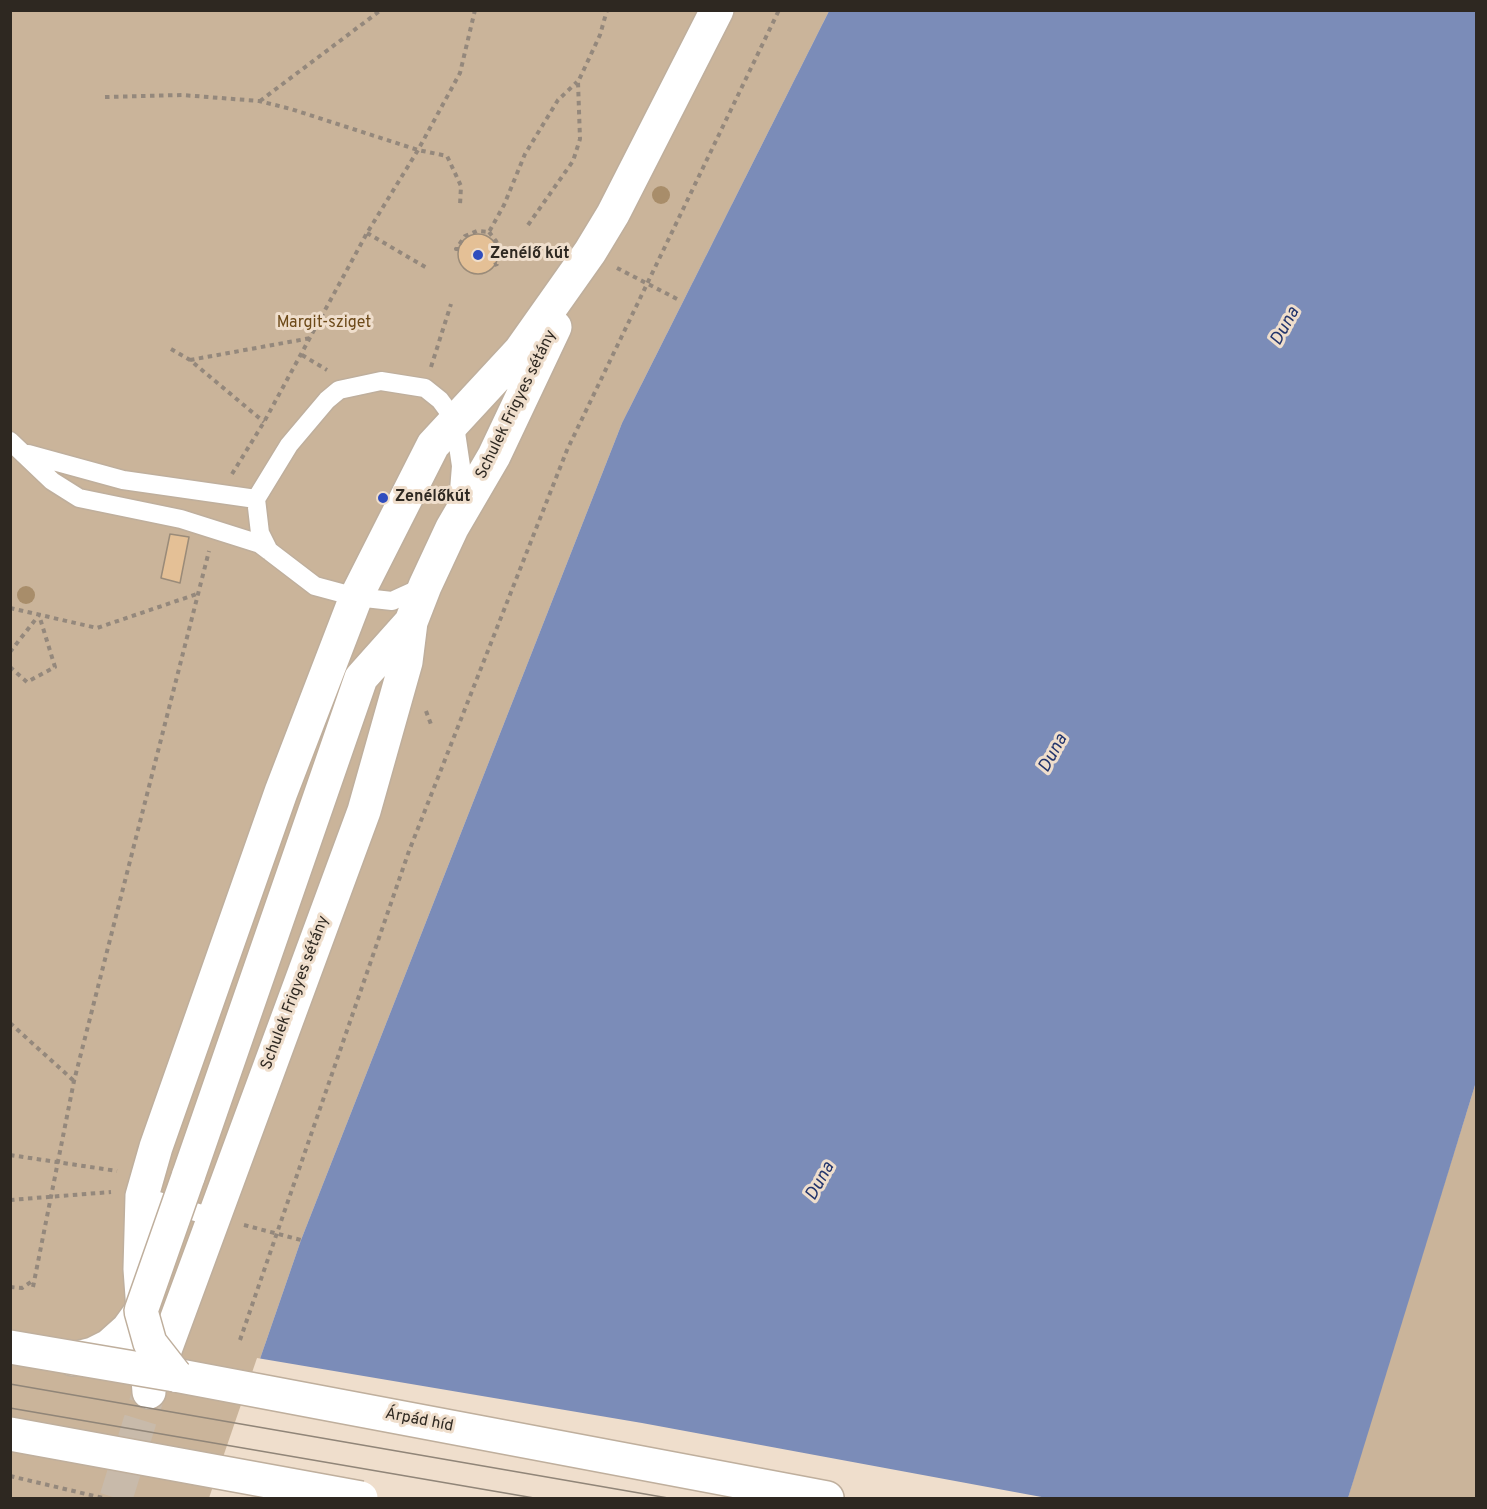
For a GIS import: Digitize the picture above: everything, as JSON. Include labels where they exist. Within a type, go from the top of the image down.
[{"type":"street","name":"Schulek Frigyes sétány","points":[[590,252],[494,456],[452,528],[411,622],[406,662],[364,811],[212,1216],[149,1392],[140,1269],[142,1196],[156,1146],[274,814],[356,597],[432,445],[520,351],[590,252],[613,214],[717,10]]},
{"type":"street","name":"Schulek Frigyes sétány","points":[[73,1359],[93,1354],[110,1346],[128,1329],[141,1311],[361,678],[356,597]]},
{"type":"street","name":"Schulek Frigyes sétány","points":[[361,678],[411,622]]},
{"type":"street","points":[[141,1311],[150,1343],[175,1375]]},
{"type":"street","name":"Árpád híd","points":[[10,1347],[175,1375],[827,1498]]},
{"type":"street","points":[[10,1434],[362,1498]]},
{"type":"lane","points":[[269,551],[260,533],[256,499],[289,445],[327,400],[339,390],[381,381],[425,388],[440,400],[454,419],[461,466],[460,496],[452,528]]},
{"type":"lane","points":[[22,452],[123,480],[256,499]]},
{"type":"lane","points":[[22,452],[52,481],[79,498],[181,519],[260,544],[315,586],[356,597],[392,601],[425,586]]},
{"type":"lane","points":[[142,1196],[184,1192],[212,1216]]},
{"type":"lane","points":[[154,1279],[184,1192]]},
{"type":"path","points":[[259,101],[381,10]]},
{"type":"path","points":[[219,495],[312,338],[367,233],[418,150],[460,73],[475,10]]},
{"type":"path","points":[[489,232],[504,205],[525,154],[558,100],[578,82],[600,35],[607,10]]},
{"type":"path","points":[[240,1340],[409,850],[567,450],[779,10]]},
{"type":"path","points":[[528,225],[573,161],[580,139],[578,82]]},
{"type":"path","points":[[105,97],[182,95],[259,101],[418,150],[447,156],[461,186],[460,205]]},
{"type":"path","points":[[459,249],[456,249],[465,236],[477,231],[489,232],[501,252],[497,264],[494,265]]},
{"type":"path","points":[[367,233],[427,268]]},
{"type":"path","points":[[620,270],[679,300]]},
{"type":"path","points":[[425,388],[451,304]]},
{"type":"path","points":[[190,360],[312,338]]},
{"type":"path","points":[[171,350],[190,360],[264,422]]},
{"type":"path","points":[[33,1287],[74,1081],[210,552],[205,527]]},
{"type":"path","points":[[10,608],[97,628],[200,593]]},
{"type":"path","points":[[10,652],[39,614]]},
{"type":"path","points":[[10,667],[27,682],[55,667],[39,614]]},
{"type":"path","points":[[10,1023],[74,1081]]},
{"type":"path","points":[[10,1155],[120,1172]]},
{"type":"path","points":[[10,1200],[50,1195],[124,1191],[142,1196]]},
{"type":"path","points":[[212,1216],[302,1240]]},
{"type":"path","points":[[10,1287],[21,1288],[34,1280]]},
{"type":"path","points":[[10,1476],[104,1498]]},
{"type":"green space","name":"Margit-sziget","points":[[11,11],[829,11],[622,423],[301,1240],[212,1498],[11,1498]]},
{"type":"green space","points":[[1476,1082],[1476,1498],[1348,1498],[1372,1415]]},
{"type":"water","name":"Duna","points":[[829,11],[1476,11],[1476,1082],[1348,1498],[212,1498],[301,1240],[622,423]]},
{"type":"pier","points":[[257,1358],[642,1423],[1047,1498],[209,1498]]},
{"type":"building","name":"Zenélő kút","points":[[478,234],[492,240],[498,254],[492,268],[478,274],[464,268],[458,254],[464,240]]},
{"type":"building","points":[[170,534],[189,537],[180,583],[161,578]]},
{"type":"tunnel","points":[[116,1498],[149,1392]]},
{"type":"tram line","points":[[10,1384],[668,1498]]},
{"type":"tram line","points":[[10,1408],[534,1498]]},
{"type":"place","name":"Zenélő kút","points":[[478,255]]},
{"type":"place","name":"Zenélőkút","points":[[383,498]]}]
